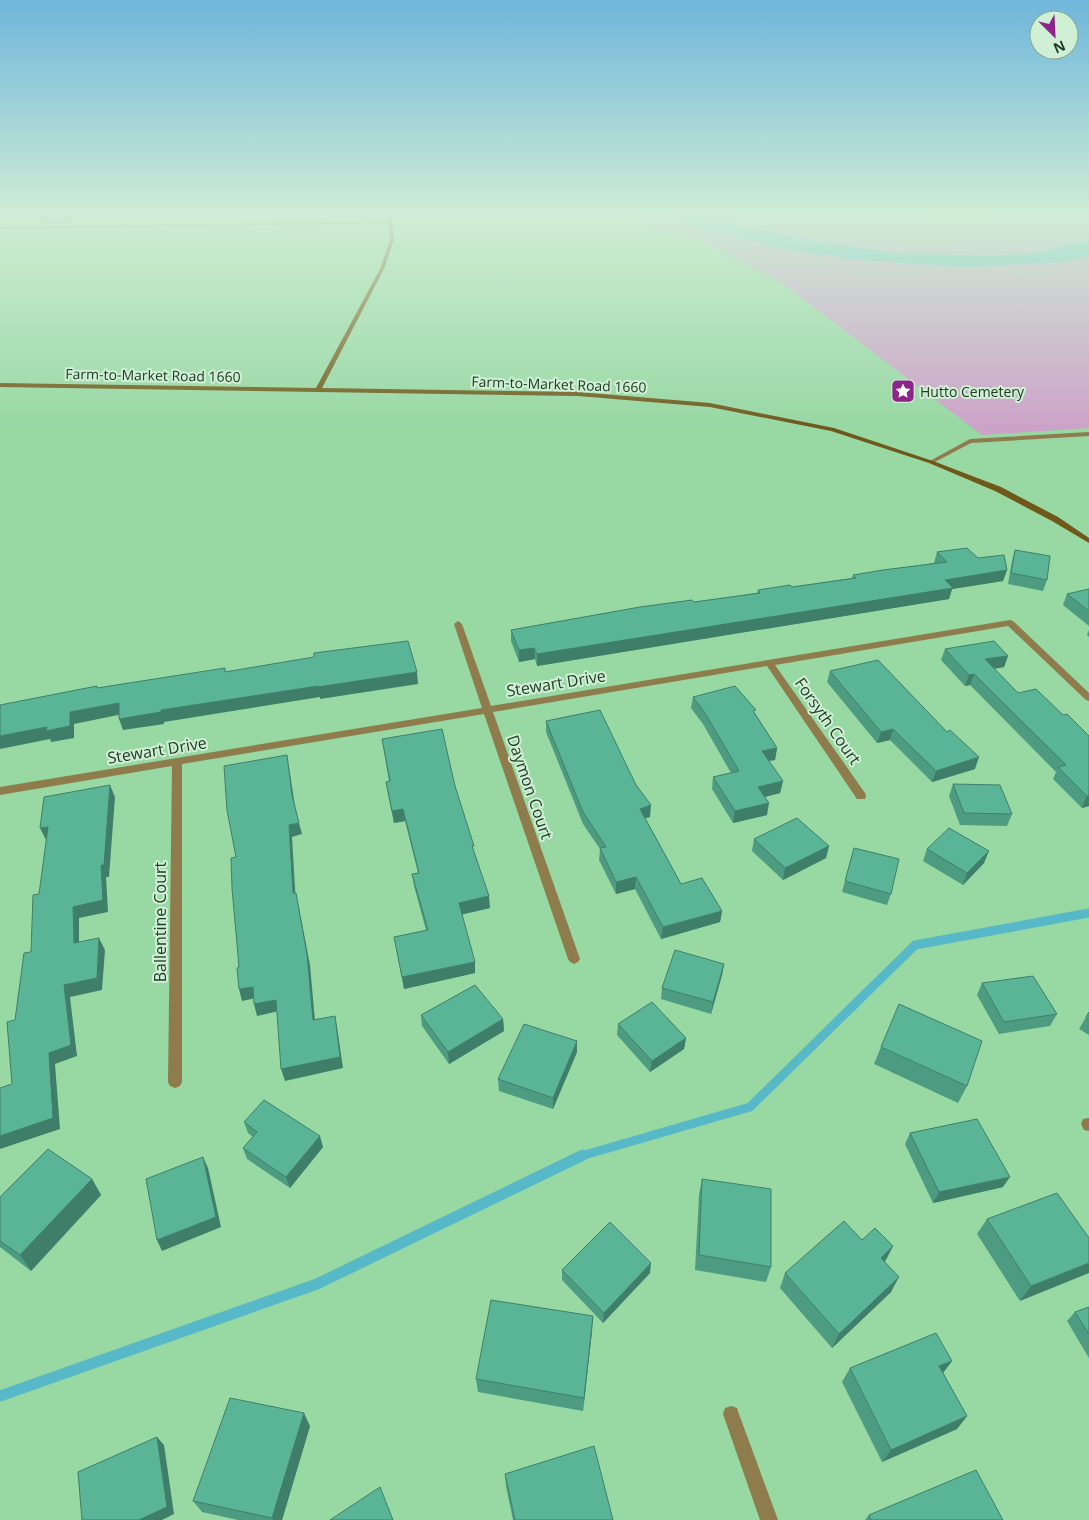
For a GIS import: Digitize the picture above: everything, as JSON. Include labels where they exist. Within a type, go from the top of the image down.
[{"type":"main road","points":[[317,391],[372,287]]},
{"type":"main road","name":"Farm-to-Market Road 1660","points":[[0,385],[578,394],[684,402],[806,423],[849,434],[932,462],[998,489],[1055,519],[1089,541]]},
{"type":"street","points":[[932,462],[970,441],[1089,434]]},
{"type":"street","name":"Stewart Drive","points":[[0,791],[1010,622],[1089,698]]},
{"type":"street","name":"Daymon Court","points":[[458,624],[574,959]]},
{"type":"street","name":"Forsyth Court","points":[[769,663],[862,796]]},
{"type":"street","name":"Ballentine Court","points":[[175,1082],[177,762]]},
{"type":"street","points":[[731,1414],[769,1520]]},
{"type":"shaded area","points":[[787,287],[1089,287],[1089,428],[982,435]]},
{"type":"building","points":[[967,548],[978,558],[1004,555],[1007,570],[945,580],[953,588],[537,654],[534,648],[519,650],[511,630],[640,607],[760,593],[758,590],[856,578],[853,575],[947,562],[937,552]]},
{"type":"building","points":[[1015,550],[1050,556],[1047,580],[1011,573]]},
{"type":"building","points":[[1089,589],[1089,611],[1067,594]]},
{"type":"building","points":[[408,641],[417,672],[161,710],[161,712],[119,719],[119,703],[70,712],[70,726],[46,731],[47,727],[0,736],[0,705],[97,686],[97,688],[225,668],[225,672],[314,657],[314,653]]},
{"type":"building","points":[[994,641],[1008,656],[985,659],[1018,693],[1036,689],[1063,715],[1067,714],[1089,736],[1089,796],[1058,767],[1066,765],[974,674],[969,675],[945,649]]},
{"type":"building","points":[[878,660],[947,732],[950,730],[979,757],[936,771],[893,729],[881,732],[830,671]]},
{"type":"building","points":[[735,686],[756,710],[753,711],[777,748],[762,751],[783,781],[758,787],[769,803],[735,811],[713,777],[739,771],[705,713],[693,697]]},
{"type":"building","points":[[600,710],[636,785],[651,805],[640,809],[681,884],[702,878],[722,911],[663,927],[636,877],[616,882],[600,848],[606,847],[583,812],[546,721]]},
{"type":"building","points":[[442,729],[455,786],[489,896],[459,903],[475,962],[402,977],[394,937],[428,930],[412,874],[419,873],[403,809],[392,811],[386,782],[390,781],[382,739]]},
{"type":"building","points":[[287,755],[292,795],[299,823],[289,825],[293,893],[296,893],[307,954],[313,1020],[335,1016],[340,1057],[281,1069],[276,1000],[254,1004],[253,987],[239,989],[231,858],[236,857],[227,810],[224,766]]},
{"type":"building","points":[[953,784],[1000,785],[1012,814],[964,813]]},
{"type":"building","points":[[110,785],[104,865],[101,865],[103,900],[73,907],[74,943],[99,938],[97,978],[64,985],[71,1045],[49,1053],[53,1118],[0,1136],[0,1088],[12,1084],[7,1022],[15,1020],[24,953],[31,952],[33,895],[39,894],[48,827],[40,828],[44,797]]},
{"type":"building","points":[[797,818],[829,846],[785,868],[754,839]]},
{"type":"building","points":[[949,828],[989,851],[967,873],[927,849]]},
{"type":"building","points":[[854,848],[899,859],[891,894],[845,881]]},
{"type":"building","points":[[675,950],[724,964],[713,1002],[662,988]]},
{"type":"building","points":[[1033,976],[1057,1014],[1004,1022],[982,983]]},
{"type":"building","points":[[475,985],[503,1019],[448,1052],[421,1015]]},
{"type":"building","points":[[652,1002],[686,1038],[652,1061],[618,1024]]},
{"type":"building","points":[[899,1004],[982,1041],[967,1086],[881,1047]]},
{"type":"building","points":[[524,1024],[577,1041],[553,1098],[498,1079]]},
{"type":"building","points":[[264,1100],[320,1136],[286,1177],[243,1148],[257,1132],[244,1122]]},
{"type":"building","points":[[977,1119],[1010,1177],[939,1192],[910,1133]]},
{"type":"building","points":[[48,1149],[92,1179],[20,1255],[0,1241],[0,1197]]},
{"type":"building","points":[[203,1157],[216,1217],[157,1240],[146,1179]]},
{"type":"building","points":[[702,1179],[771,1189],[771,1267],[699,1255]]},
{"type":"building","points":[[1057,1193],[1089,1238],[1089,1263],[1031,1286],[987,1219]]},
{"type":"building","points":[[844,1221],[862,1240],[875,1228],[893,1246],[881,1258],[899,1277],[839,1334],[785,1273]]},
{"type":"building","points":[[610,1222],[651,1263],[604,1313],[562,1270]]},
{"type":"building","points":[[491,1300],[593,1316],[584,1398],[476,1379]]},
{"type":"building","points":[[1089,1307],[1089,1334],[1075,1312]]},
{"type":"building","points":[[936,1333],[952,1361],[939,1366],[967,1416],[891,1450],[850,1368]]},
{"type":"building","points":[[230,1398],[304,1413],[272,1518],[193,1501]]},
{"type":"building","points":[[157,1437],[167,1507],[139,1520],[82,1520],[78,1472]]},
{"type":"building","points":[[594,1446],[613,1520],[515,1520],[505,1474]]},
{"type":"building","points":[[976,1470],[1003,1520],[871,1520],[869,1515]]},
{"type":"building","points":[[380,1487],[393,1520],[330,1520]]},
{"type":"waterway","points":[[581,1156],[750,1107],[915,945],[1089,913]]},
{"type":"waterway","points":[[0,1396],[317,1284],[583,1155]]},
{"type":"place","name":"Hutto Cemetery","points":[[903,391]]}]
